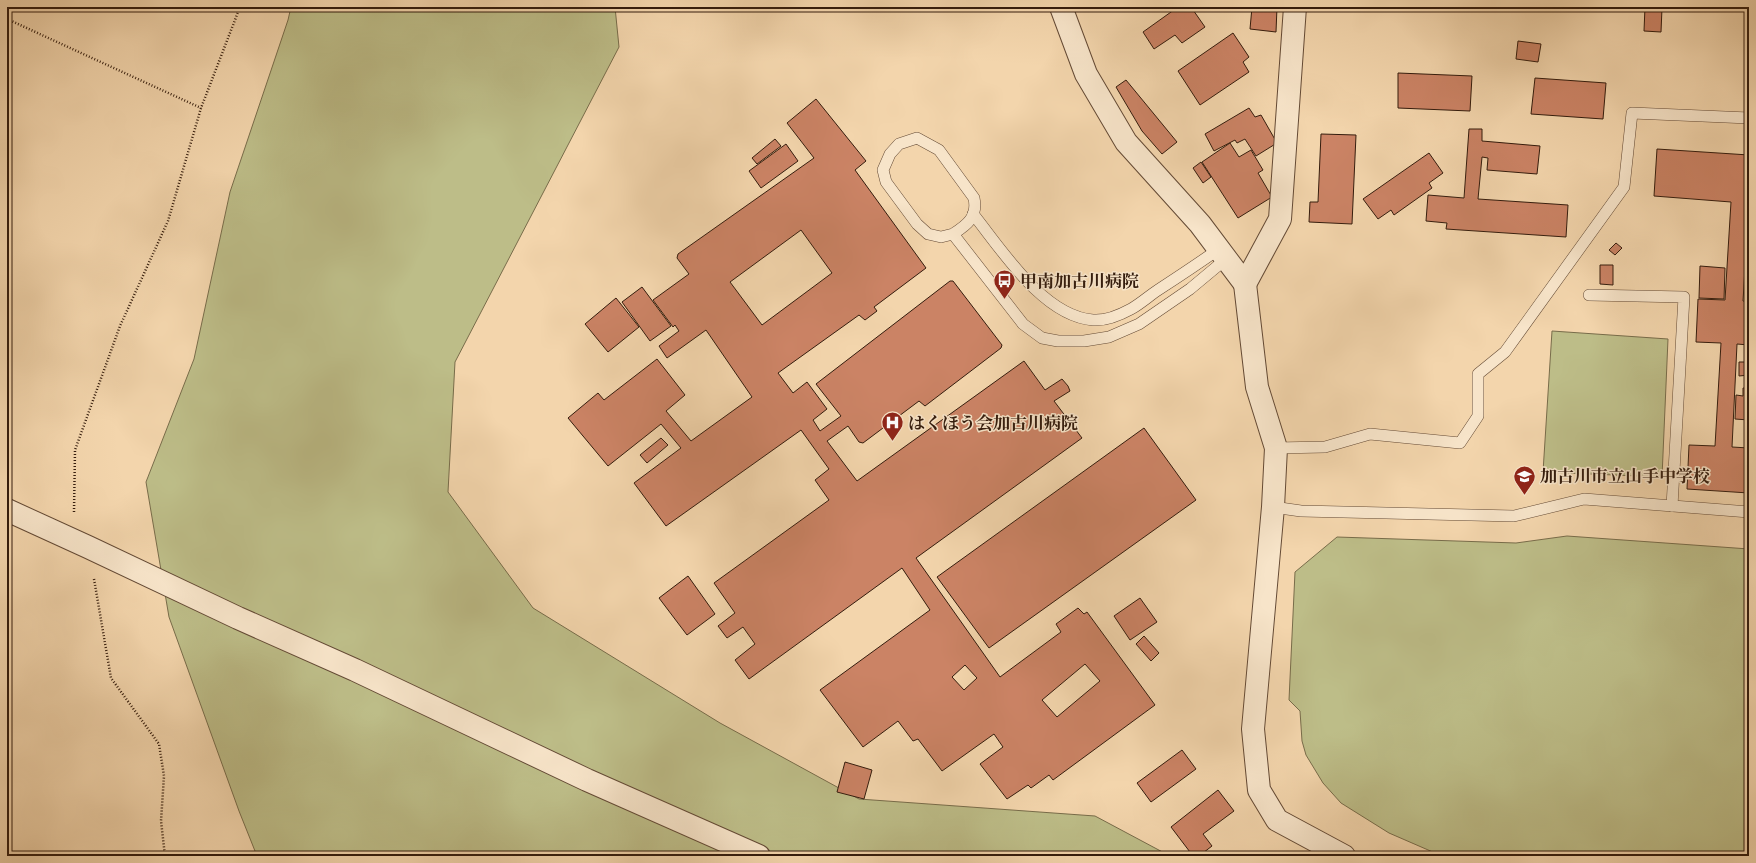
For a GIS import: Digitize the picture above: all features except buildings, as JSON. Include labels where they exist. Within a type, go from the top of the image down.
[{"type":"street","points":[[1061,7],[1086,74],[1126,142],[1200,224],[1245,284],[1257,387],[1276,448],[1273,507],[1253,729],[1259,790],[1277,820],[1344,856]]},
{"type":"street","points":[[1245,284],[1280,219],[1295,7]]},
{"type":"street","points":[[7,510],[81,543],[238,618],[355,670],[674,820],[759,856]]},
{"type":"lane","points":[[1276,448],[1325,447],[1370,434],[1460,442],[1478,416],[1478,374],[1505,352],[1624,187],[1632,113],[1749,118]]},
{"type":"lane","points":[[917,138],[939,150],[974,198],[976,208],[973,214],[965,225],[953,234],[942,237],[928,234],[917,224],[886,182],[883,170],[890,154],[899,144],[917,138]]},
{"type":"lane","points":[[973,214],[1027,282],[1054,305],[1079,318],[1095,320],[1110,318],[1131,309],[1222,254]]},
{"type":"lane","points":[[953,234],[1023,324],[1042,338],[1058,341],[1084,341],[1109,337],[1139,324],[1190,289],[1222,254]]},
{"type":"lane","points":[[1589,294],[1684,297],[1672,506]]},
{"type":"lane","points":[[1273,507],[1301,511],[1514,516],[1584,499],[1749,512]]},
{"type":"path","points":[[165,856],[161,820],[164,776],[159,744],[110,678],[81,543],[75,450],[120,326],[168,221],[201,108],[240,7]]},
{"type":"path","points":[[7,18],[201,108]]},
{"type":"green space","points":[[291,7],[615,7],[619,47],[455,362],[448,492],[533,608],[720,723],[859,799],[1095,816],[1170,856],[257,856],[239,811],[169,617],[146,482],[194,359],[230,192],[288,20]]},
{"type":"green space","points":[[1552,331],[1668,339],[1662,477],[1543,472]]},
{"type":"green space","points":[[1567,536],[1749,549],[1749,856],[1442,856],[1389,833],[1341,803],[1323,783],[1306,755],[1302,741],[1300,711],[1289,700],[1295,572],[1337,537],[1516,543]]},
{"type":"place","name":"甲南加古川病院","points":[[1005,300]]},
{"type":"place","name":"はくほう会加古川病院","points":[[892,442]]},
{"type":"place","name":"加古川市立山手中学校","points":[[1525,496]]}]
